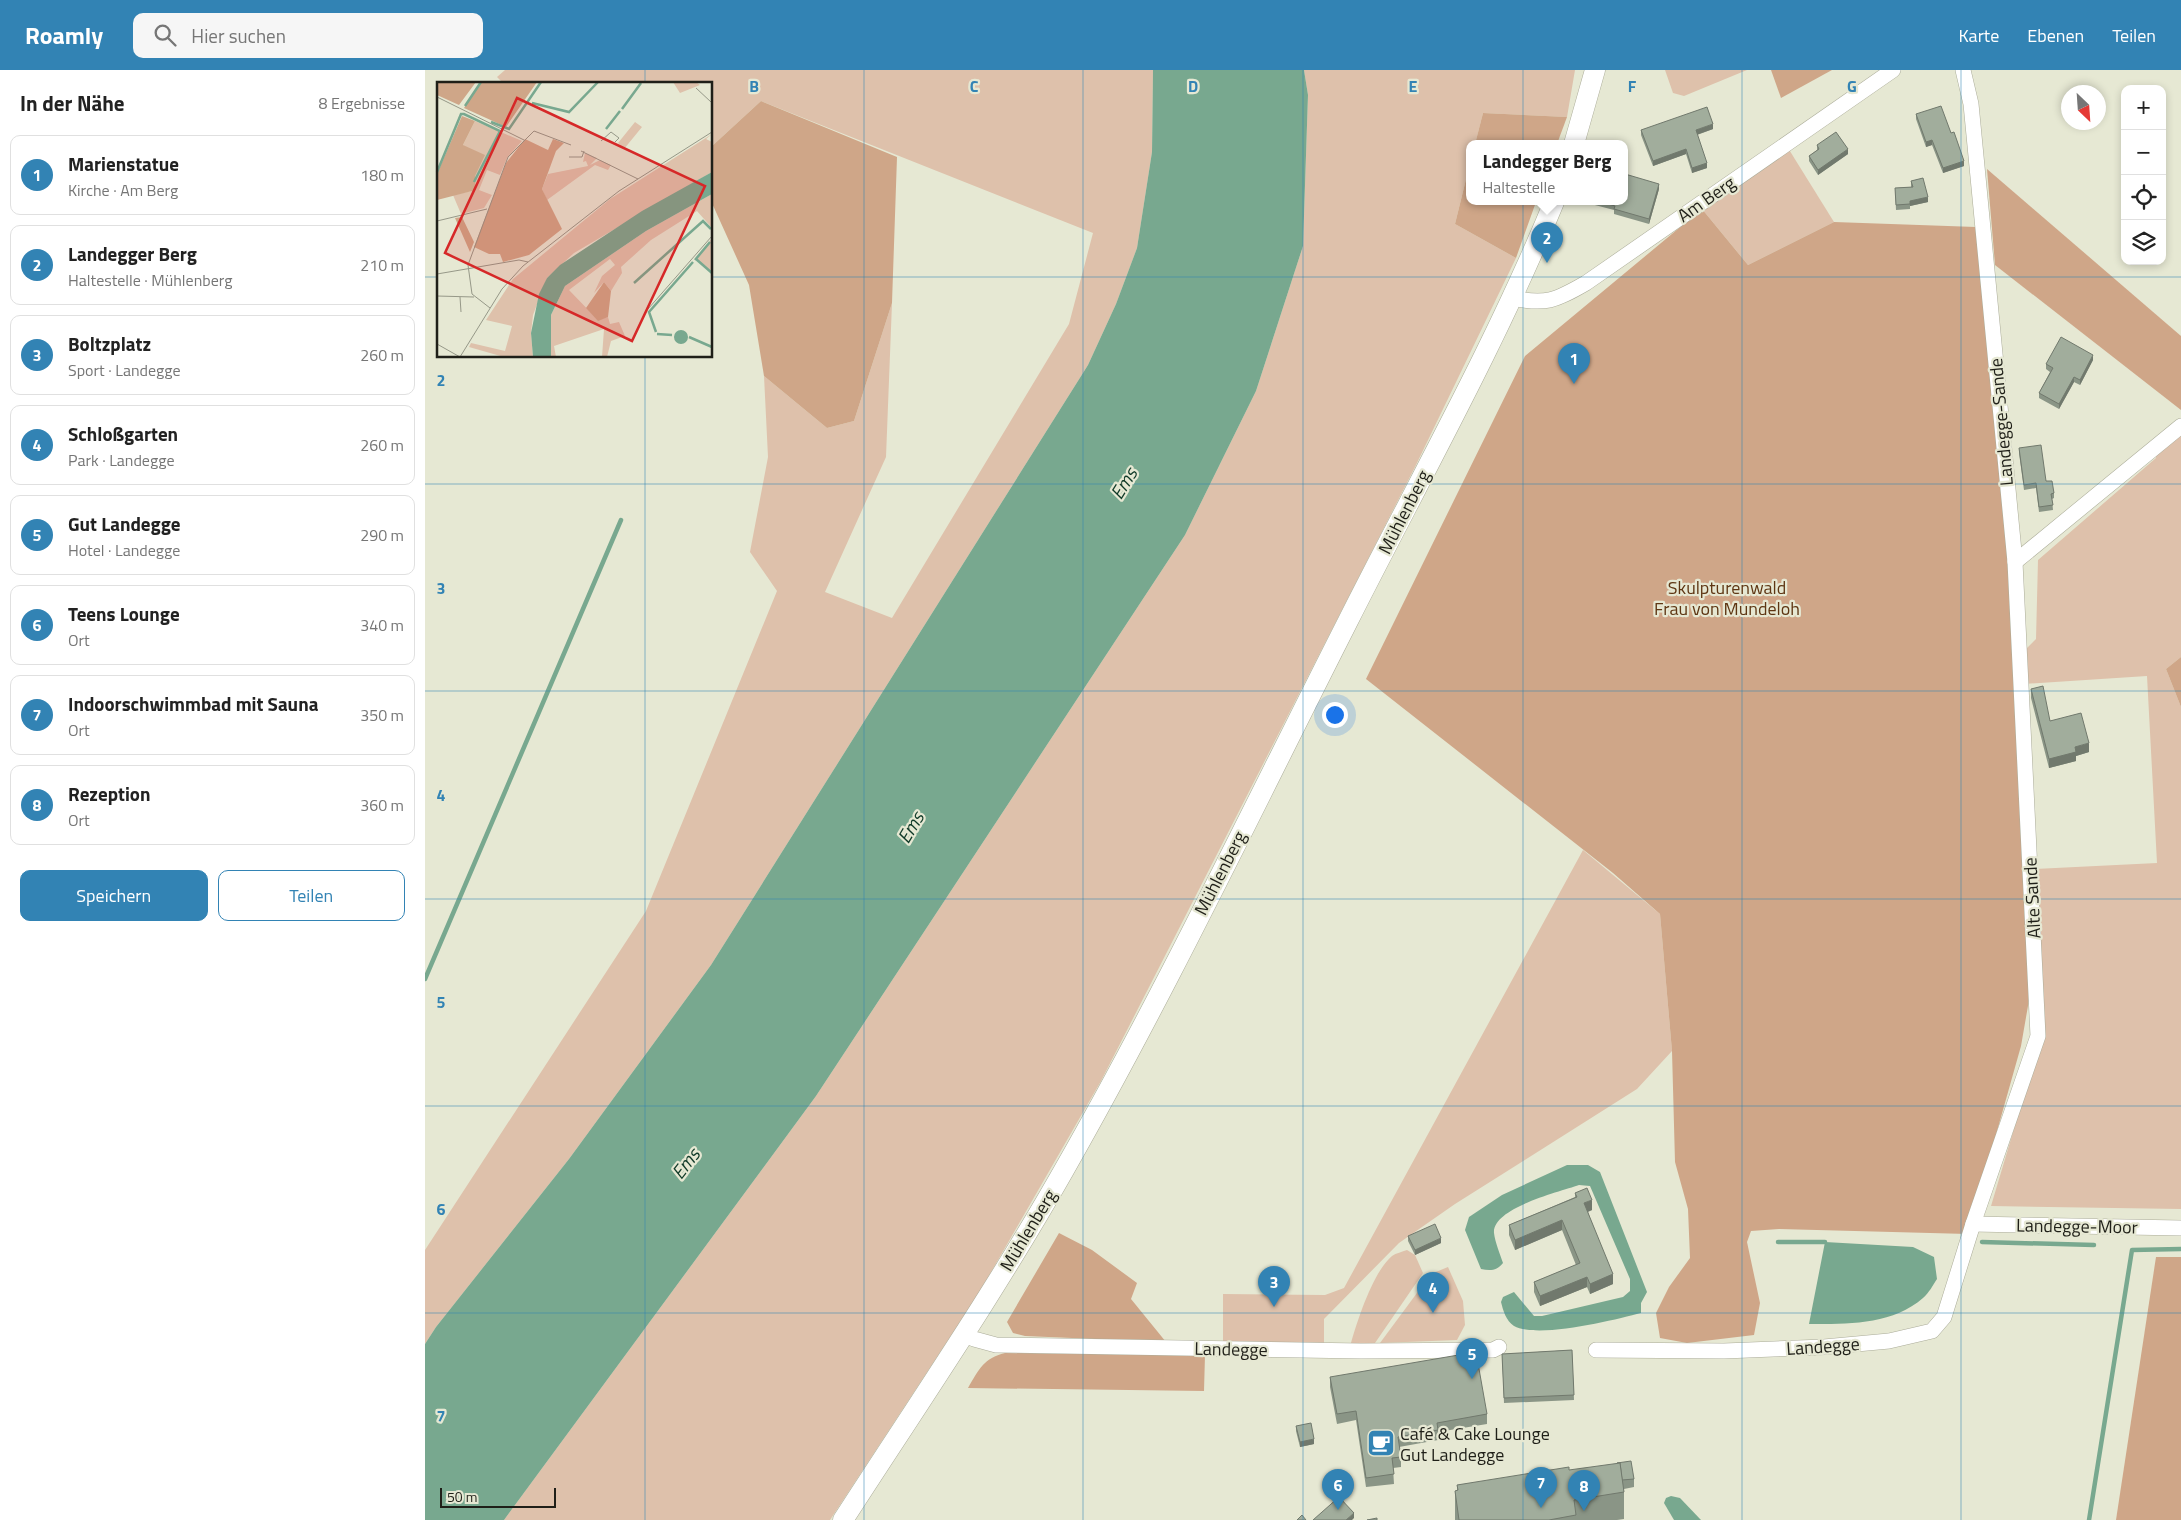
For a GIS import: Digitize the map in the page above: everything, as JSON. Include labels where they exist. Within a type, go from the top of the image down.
[{"type":"main road","points":[[1575,140],[1595,70]]},
{"type":"main road","name":"Mühlenberg","points":[[843,1520],[965,1333],[1065,1168],[1163,984],[1511,298],[1553,205]]},
{"type":"street","name":"Am Berg","points":[[1511,298],[1534,303],[1554,301],[1586,283],[1893,70]]},
{"type":"street","name":"Landegge-Sande","points":[[1963,70],[1971,104],[2015,562]]},
{"type":"street","points":[[2015,562],[2181,426]]},
{"type":"street","name":"Alte Sande","points":[[1973,1224],[2038,1036],[2015,562]]},
{"type":"street","name":"Landegge","points":[[1596,1350],[1724,1351],[1823,1347],[1889,1341],[1932,1332],[1945,1318],[1973,1224]]},
{"type":"street","name":"Landegge-Moor","points":[[1973,1224],[2181,1228]]},
{"type":"street","name":"Landegge","points":[[965,1333],[974,1339],[996,1345],[1361,1351],[1484,1350],[1499,1347]]},
{"type":"shaded area","points":[[505,70],[1153,70],[1152,152],[1137,248],[1116,304],[1088,365],[711,965],[569,1159],[436,1327],[425,1344],[425,1250],[646,911],[777,591],[750,552],[768,457],[764,376],[827,428],[854,421],[892,303],[886,457],[825,592],[892,618],[1069,324],[1093,233],[761,101],[713,145],[713,82],[502,82],[497,77]]},
{"type":"shaded area","points":[[1304,70],[1575,70],[1567,117],[1483,113],[1476,140],[1466,140],[1466,179],[1455,224],[1516,258],[1415,467],[1101,1081],[979,1293],[830,1520],[504,1520],[816,1096],[1185,535],[1256,391],[1303,246],[1308,95]]},
{"type":"shaded area","points":[[1665,70],[1747,70],[1684,96],[1673,93]]},
{"type":"shaded area","points":[[1788,148],[1834,222],[1748,265],[1702,209]]},
{"type":"shaded area","points":[[2181,434],[2181,657],[2166,669],[2181,707],[2181,1209],[1991,1206],[2045,1025],[2035,869],[2157,863],[2147,676],[2024,684],[2023,652],[2036,639],[2038,560],[2156,458],[2155,453]]},
{"type":"shaded area","points":[[1583,850],[1660,914],[1672,1051],[1637,1089],[1455,1204],[1399,1243],[1324,1319],[1324,1344],[1223,1343],[1223,1294],[1325,1295],[1344,1288]]},
{"type":"shaded area","points":[[1407,1250],[1415,1255],[1423,1273],[1375,1343],[1351,1343],[1367,1297],[1385,1263],[1397,1253]]},
{"type":"shaded area","points":[[1448,1267],[1463,1301],[1465,1325],[1457,1340],[1380,1343],[1431,1274]]},
{"type":"green space","points":[[1771,70],[1832,70],[1781,98]]},
{"type":"green space","points":[[761,101],[897,157],[892,303],[854,421],[827,428],[764,376],[749,285],[713,205],[713,145]]},
{"type":"green space","points":[[1483,113],[1567,117],[1558,140],[1476,140]]},
{"type":"green space","points":[[1987,169],[2181,336],[2181,410],[1995,265]]},
{"type":"green space","points":[[1466,179],[1466,205],[1535,205],[1516,258],[1455,224]]},
{"type":"green space","name":"Skulpturenwald Frau von Mundeloh","points":[[1702,209],[1748,265],[1834,222],[1976,227],[2009,512],[2032,983],[2021,1046],[1968,1234],[1779,1229],[1751,1231],[1747,1242],[1760,1303],[1754,1335],[1687,1343],[1660,1338],[1656,1313],[1669,1287],[1690,1258],[1688,1209],[1675,1162],[1672,1051],[1660,914],[1613,873],[1366,679],[1525,356]]},
{"type":"green space","points":[[2181,657],[2181,707],[2166,669]]},
{"type":"green space","points":[[1059,1233],[1092,1250],[1137,1283],[1131,1299],[1166,1342],[1025,1336],[1013,1333],[1007,1322]]},
{"type":"green space","points":[[2156,1257],[2181,1257],[2181,1520],[2116,1520]]},
{"type":"green space","points":[[1005,1353],[1205,1355],[1204,1391],[968,1388],[987,1361]]},
{"type":"water","name":"Ems","points":[[1153,70],[1304,70],[1308,95],[1303,246],[1256,391],[1185,535],[816,1096],[504,1520],[425,1520],[425,1344],[436,1327],[569,1159],[711,965],[1088,365],[1116,304],[1137,248],[1152,152]]},
{"type":"water","points":[[1567,1165],[1588,1165],[1600,1172],[1647,1292],[1641,1303],[1641,1313],[1613,1320],[1558,1329],[1525,1329],[1514,1326],[1504,1312],[1501,1302],[1503,1297],[1514,1292],[1534,1316],[1542,1316],[1623,1297],[1630,1291],[1630,1279],[1590,1186],[1579,1185],[1528,1202],[1504,1216],[1496,1224],[1494,1233],[1503,1263],[1493,1270],[1481,1269],[1465,1230],[1469,1217],[1502,1195]]},
{"type":"water","points":[[1825,1242],[1913,1247],[1934,1257],[1937,1279],[1923,1298],[1911,1307],[1884,1318],[1854,1323],[1809,1324]]},
{"type":"water","points":[[1671,1496],[1680,1498],[1701,1520],[1674,1520],[1664,1503],[1666,1498]]},
{"type":"building","points":[[1941,106],[1951,133],[1954,132],[1964,161],[1943,168],[1932,140],[1926,142],[1916,114]]},
{"type":"building","points":[[1707,107],[1713,124],[1696,130],[1707,163],[1692,168],[1686,149],[1653,161],[1641,130]]},
{"type":"building","points":[[1836,132],[1848,149],[1818,170],[1809,156],[1819,149],[1817,145]]},
{"type":"building","points":[[1628,175],[1659,184],[1649,219],[1614,209],[1615,206],[1612,205],[1628,205]]},
{"type":"building","points":[[1923,178],[1928,197],[1910,201],[1910,204],[1896,205],[1895,188],[1913,187],[1911,181]]},
{"type":"building","points":[[2061,337],[2093,355],[2080,380],[2074,377],[2059,404],[2039,393],[2053,368],[2046,364]]},
{"type":"building","points":[[2041,445],[2046,481],[2052,481],[2054,493],[2051,494],[2053,505],[2039,507],[2036,483],[2024,485],[2019,448]]},
{"type":"building","points":[[2043,686],[2050,721],[2081,713],[2089,743],[2075,747],[2076,752],[2049,759],[2031,689]]},
{"type":"building","points":[[1587,1188],[1592,1200],[1584,1203],[1613,1274],[1590,1284],[1587,1277],[1540,1296],[1534,1282],[1580,1263],[1562,1220],[1515,1240],[1509,1225],[1577,1197],[1575,1193]]},
{"type":"building","points":[[1435,1224],[1441,1238],[1415,1250],[1408,1236]]},
{"type":"building","points":[[1572,1350],[1574,1395],[1504,1398],[1502,1354]]},
{"type":"building","points":[[1476,1352],[1487,1414],[1437,1423],[1438,1430],[1398,1437],[1401,1457],[1392,1458],[1394,1474],[1366,1478],[1356,1411],[1337,1414],[1330,1377]]},
{"type":"building","points":[[1311,1423],[1314,1439],[1300,1442],[1296,1426]]},
{"type":"building","points":[[1631,1461],[1634,1479],[1622,1480],[1620,1463],[1617,1463]]},
{"type":"building","points":[[1620,1463],[1624,1492],[1574,1500],[1576,1515],[1549,1520],[1459,1520],[1455,1491],[1458,1490],[1457,1485],[1569,1467],[1569,1470]]},
{"type":"building","points":[[1339,1497],[1354,1513],[1346,1520],[1313,1520]]},
{"type":"building","points":[[1302,1515],[1306,1520],[1297,1520]]},
{"type":"waterway","points":[[425,979],[621,520]]},
{"type":"waterway","points":[[1778,1242],[1825,1242]]},
{"type":"waterway","points":[[1982,1242],[2094,1245]]},
{"type":"waterway","points":[[2089,1520],[2132,1250],[2181,1249]]},
{"type":"place","name":"Landegger Berg","points":[[1547,263]]},
{"type":"place","name":"Marienstatue","points":[[1574,384]]},
{"type":"place","name":"Boltzplatz","points":[[1274,1307]]},
{"type":"place","name":"Schloßgarten","points":[[1433,1313]]},
{"type":"place","name":"Gut Landegge","points":[[1472,1379]]},
{"type":"place","name":"Café & Cake Lounge Gut Landegge","points":[[1381,1443]]},
{"type":"place","name":"Indoorschwimmbad mit Sauna","points":[[1541,1508]]},
{"type":"place","name":"Teens Lounge","points":[[1338,1510]]},
{"type":"place","name":"Rezeption","points":[[1584,1511]]}]
